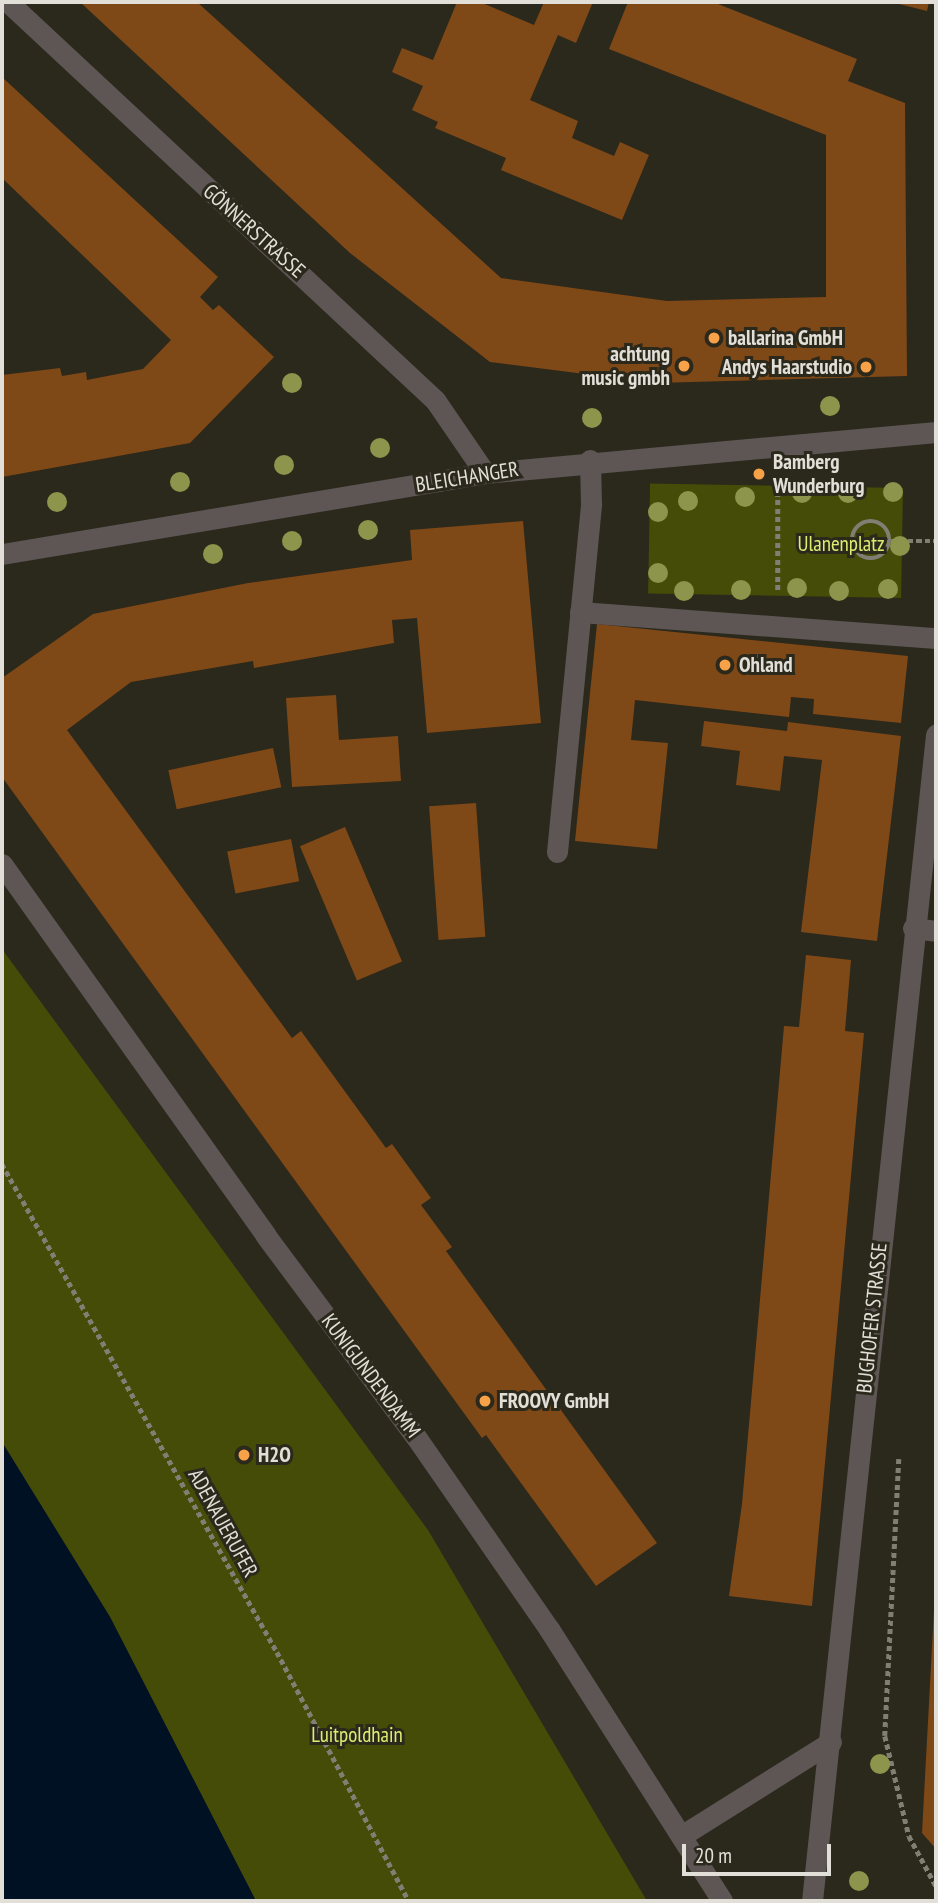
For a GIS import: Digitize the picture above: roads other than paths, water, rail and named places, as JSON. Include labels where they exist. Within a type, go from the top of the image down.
[{"type":"street","name":"GÖNNERSTRASSE","points":[[8,2],[435,400],[485,473]]},
{"type":"street","name":"BLEICHANGER","points":[[2,554],[485,473],[590,460],[936,432]]},
{"type":"street","points":[[557,852],[591,504],[590,460]]},
{"type":"street","points":[[579,612],[936,638]]},
{"type":"street","name":"BUGHOFER STRASSE","points":[[813,1901],[831,1742],[861,1419],[936,735]]},
{"type":"street","name":"KUNIGUNDENDAMM","points":[[2,864],[266,1236],[416,1437],[549,1629],[722,1901]]},
{"type":"street","points":[[913,928],[936,931]]},
{"type":"street","points":[[681,1836],[831,1742]]},
{"type":"water","points":[[2,1442],[110,1617],[256,1901],[2,1901]]},
{"type":"place","name":"ballarina GmbH","points":[[714,338]]},
{"type":"place","name":"achtung music gmbh","points":[[684,366]]},
{"type":"place","name":"Andys Haarstudio","points":[[866,367]]},
{"type":"place","name":"Bamberg Wunderburg","points":[[759,474]]},
{"type":"place","name":"Ohland","points":[[725,665]]},
{"type":"place","name":"FROOVY GmbH","points":[[485,1401]]},
{"type":"place","name":"H2O","points":[[244,1455]]},
{"type":"park label","name":"Ulanenplatz","points":[[841,544]]},
{"type":"park label","name":"Luitpoldhain","points":[[357,1735]]}]
